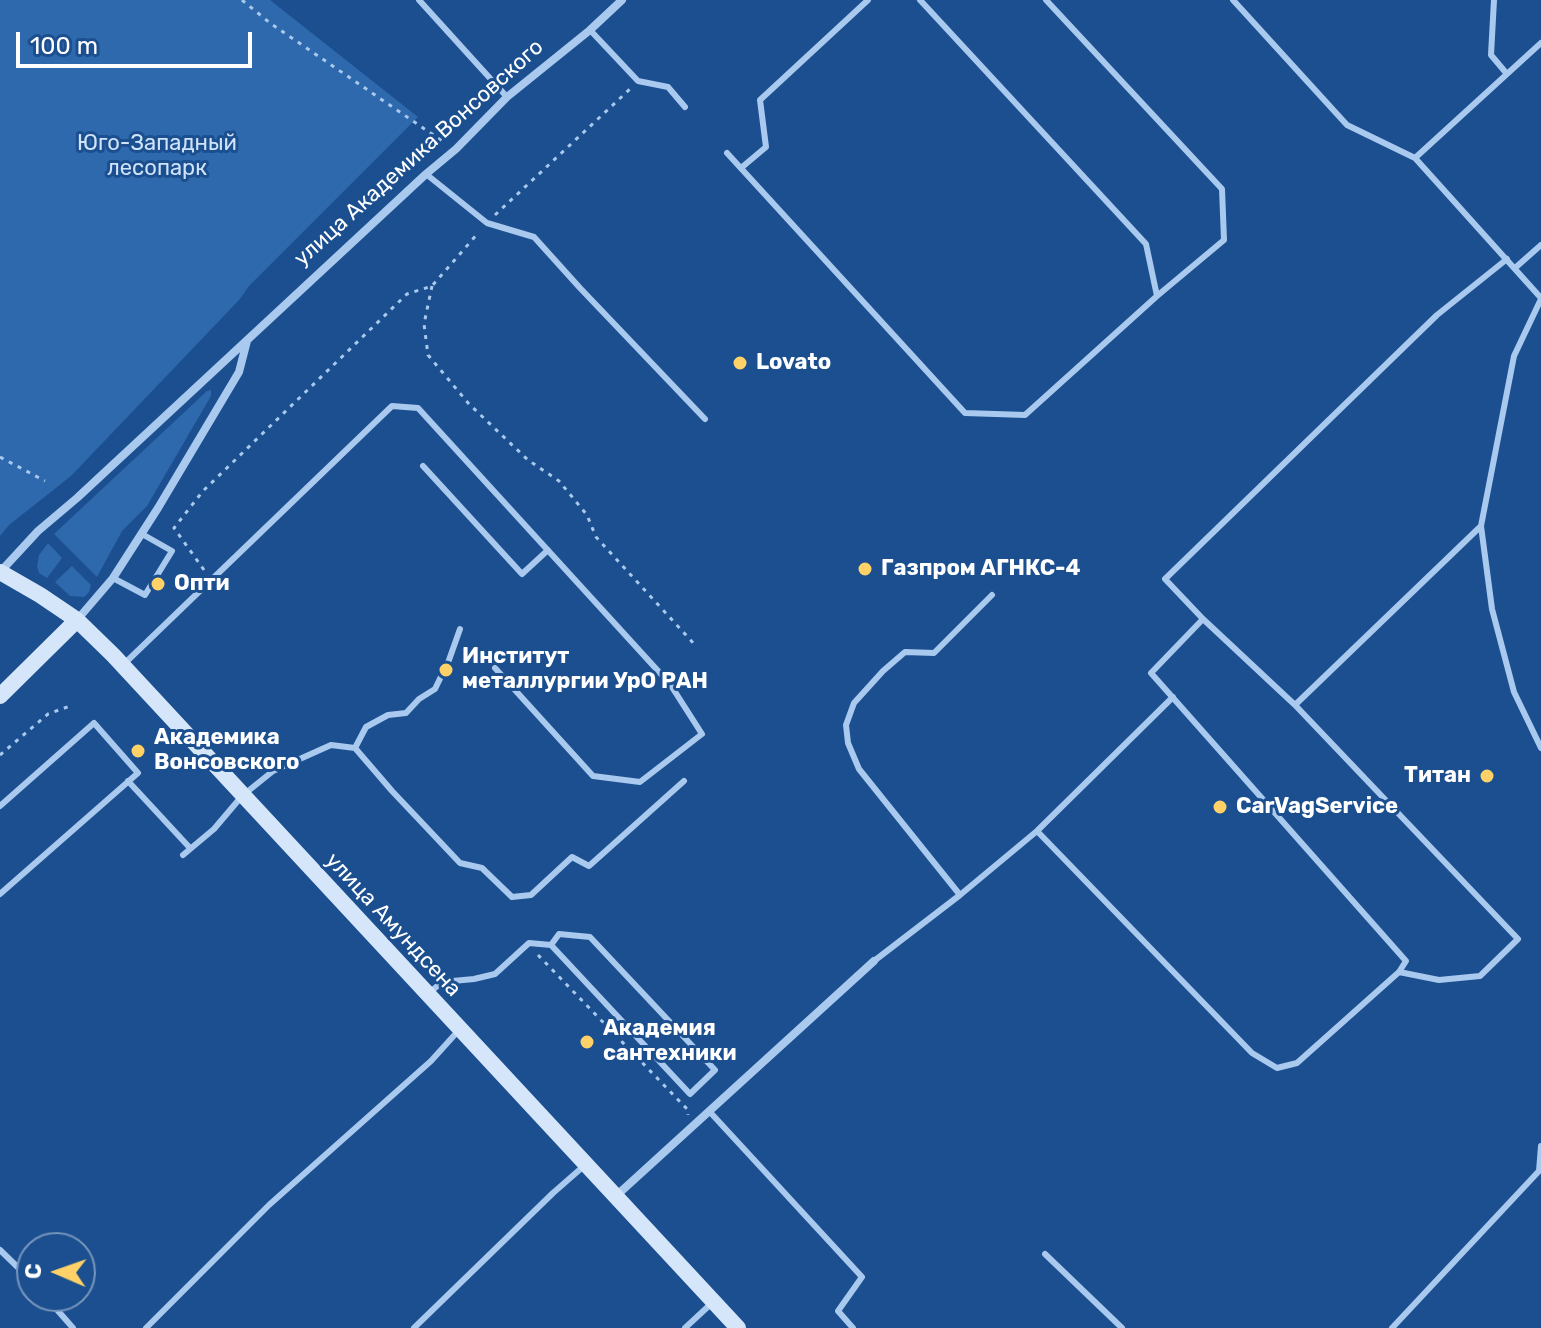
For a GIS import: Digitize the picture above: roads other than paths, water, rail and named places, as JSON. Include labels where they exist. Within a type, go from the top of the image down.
[{"type":"main road","name":"улица Амундсена","points":[[0,572],[77,620],[122,666],[738,1328]]},
{"type":"main road","name":"улица Академика Вонсовского","points":[[0,696],[77,620]]},
{"type":"street","name":"улица Академика Вонсовского","points":[[0,572],[38,531],[456,149],[507,97],[622,0]]},
{"type":"street","name":"улица Академика Вонсовского","points":[[77,620],[113,578],[142,534],[239,372],[248,340]]},
{"type":"street","points":[[616,1197],[874,961]]},
{"type":"lane","points":[[419,0],[507,97]]},
{"type":"lane","points":[[741,168],[766,147],[760,100],[868,0]]},
{"type":"lane","points":[[920,0],[1146,244],[1157,296]]},
{"type":"lane","points":[[727,153],[965,413],[1025,415],[1224,240],[1222,189],[1046,0]]},
{"type":"lane","points":[[1233,0],[1347,125],[1415,158],[1541,298],[1514,356],[1481,526],[1492,609],[1514,692],[1541,748]]},
{"type":"lane","points":[[1494,0],[1491,55],[1507,74]]},
{"type":"lane","points":[[590,30],[638,81],[668,87],[685,107]]},
{"type":"lane","points":[[1415,158],[1541,43]]},
{"type":"lane","points":[[426,174],[487,223],[534,237],[705,419]]},
{"type":"lane","points":[[1515,268],[1541,245]]},
{"type":"lane","points":[[1399,972],[1439,980],[1480,976],[1518,939],[1295,705],[1165,579],[1437,315],[1507,259]]},
{"type":"lane","points":[[122,666],[392,406],[418,408],[670,684],[702,734],[640,782],[593,776],[495,668]]},
{"type":"lane","points":[[423,466],[522,574],[548,550]]},
{"type":"lane","points":[[1295,705],[1481,526]]},
{"type":"lane","points":[[113,578],[145,595],[172,551],[142,534]]},
{"type":"lane","points":[[960,895],[859,769],[848,743],[846,725],[854,703],[883,671],[905,652],[934,653],[992,595]]},
{"type":"lane","points":[[1037,831],[1252,1053],[1277,1068],[1297,1063],[1399,972],[1406,961],[1151,673],[1203,619]]},
{"type":"lane","points":[[355,748],[366,727],[388,715],[406,713],[419,699],[435,689],[460,629]]},
{"type":"lane","points":[[874,961],[1037,831],[1173,697]]},
{"type":"lane","points":[[0,806],[94,723],[138,773],[0,894]]},
{"type":"lane","points":[[183,855],[214,829],[242,796],[273,771],[331,745],[355,748],[460,863],[482,868],[512,897],[531,895],[572,857],[589,866],[684,781]]},
{"type":"lane","points":[[128,781],[190,848]]},
{"type":"lane","points":[[427,994],[442,982],[495,974],[529,943],[551,945],[690,1094],[715,1070],[590,937],[559,934],[551,945]]},
{"type":"lane","points":[[146,1328],[269,1205],[431,1061],[460,1030]]},
{"type":"lane","points":[[709,1111],[862,1277],[838,1311],[853,1328]]},
{"type":"lane","points":[[1392,1328],[1539,1171],[1541,1146]]},
{"type":"lane","points":[[414,1328],[585,1165]]},
{"type":"lane","points":[[0,1250],[16,1266]]},
{"type":"lane","points":[[1045,1254],[1122,1328]]},
{"type":"lane","points":[[685,1328],[713,1302]]},
{"type":"lane","points":[[59,1312],[73,1328]]},
{"type":"place","name":"Lovato","points":[[740,363]]},
{"type":"place","name":"Газпром АГНКС-4","points":[[865,569]]},
{"type":"place","name":"Опти","points":[[158,584]]},
{"type":"place","name":"Институт металлургии УрО РАН","points":[[446,670]]},
{"type":"place","name":"Академика Вонсовского","points":[[138,751]]},
{"type":"place","name":"Титан","points":[[1487,776]]},
{"type":"place","name":"CarVagService","points":[[1220,807]]},
{"type":"place","name":"Академия сантехники","points":[[587,1042]]},
{"type":"park label","name":"Юго-Западный лесопарк","points":[[157,156]]}]
